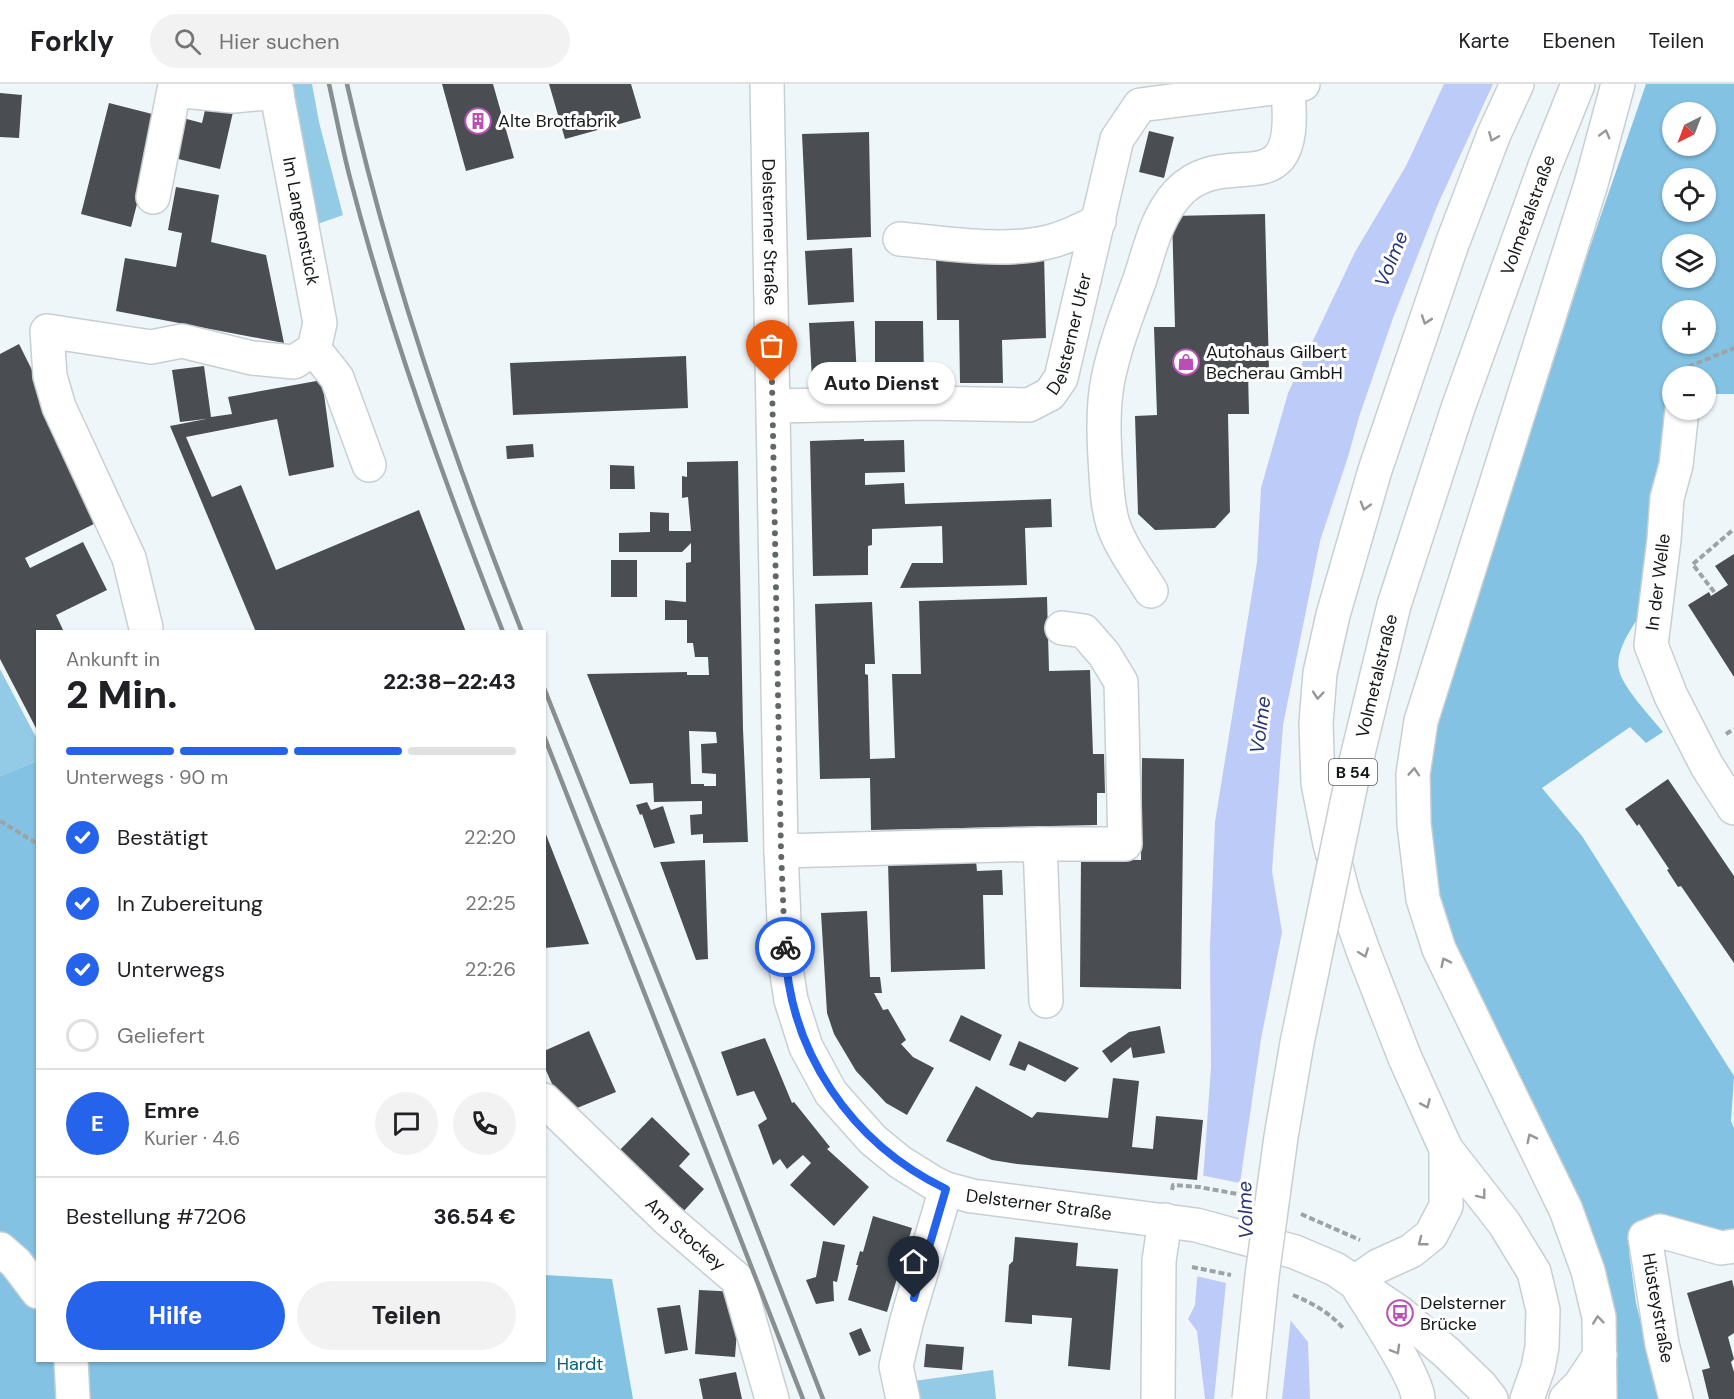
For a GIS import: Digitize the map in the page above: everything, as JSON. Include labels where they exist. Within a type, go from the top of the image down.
[{"type":"main road","name":"Delsterner Straße","points":[[767,84],[781,851],[786,968],[791,1000],[806,1047],[831,1093],[873,1140],[900,1162],[946,1189],[972,1196],[1180,1223],[1295,1252],[1345,1275],[1400,1313],[1447,1353],[1491,1399]]},
{"type":"main road","points":[[1517,84],[1494,134],[1452,244],[1375,470],[1333,615],[1320,673],[1316,723],[1318,783],[1330,844],[1344,897],[1405,1058],[1446,1149],[1504,1223],[1534,1272],[1543,1310],[1542,1347],[1538,1368],[1527,1399]]},
{"type":"main road","name":"Volmetalstraße","points":[[1249,1399],[1262,1276],[1281,1137],[1297,1043],[1353,774],[1392,616],[1458,408],[1545,166],[1578,84]]},
{"type":"main road","points":[[1600,1399],[1599,1317],[1588,1271],[1566,1210],[1439,949],[1424,899],[1414,824],[1413,774],[1420,721],[1591,184],[1618,84]]},
{"type":"main road","points":[[1139,94],[1292,85],[1290,125],[1284,150],[1276,161],[1257,169],[1212,173],[1199,177],[1191,181],[1172,200],[1156,228],[1114,358],[1106,398],[1105,460],[1110,512],[1120,540],[1151,591]]},
{"type":"main road","name":"Im Langenstück","points":[[153,197],[174,90],[233,96],[276,88],[320,323],[314,349]]},
{"type":"main road","name":"Delsterner Ufer","points":[[773,405],[927,403],[1029,405],[1050,394],[1061,378],[1118,139],[1139,94]]},
{"type":"main road","points":[[900,239],[1017,246],[1047,242],[1099,221]]},
{"type":"main road","points":[[146,628],[129,558],[58,407],[50,376],[47,332],[151,347],[182,341],[252,358],[294,362],[314,349],[337,378],[369,465]]},
{"type":"main road","name":"In der Welle","points":[[1681,420],[1676,465],[1666,498],[1664,540],[1650,645],[1671,696],[1707,766],[1734,808]]},
{"type":"main road","points":[[781,851],[1125,844],[1121,682],[1104,654],[1084,631],[1062,628]]},
{"type":"main road","points":[[1040,844],[1046,1001]]},
{"type":"main road","name":"Am Stockey","points":[[546,1102],[667,1219],[738,1280],[772,1399]]},
{"type":"main road","points":[[1418,1399],[1407,1370],[1345,1275],[1378,1266],[1411,1251],[1431,1235],[1446,1206],[1446,1149]]},
{"type":"main road","points":[[903,1399],[896,1366],[907,1320],[946,1189]]},
{"type":"main road","points":[[1158,1399],[1158,1261],[1180,1223]]},
{"type":"main road","name":"Hüsteystraße","points":[[1676,1399],[1662,1344],[1645,1237],[1660,1231],[1721,1248],[1734,1246]]},
{"type":"main road","points":[[0,1249],[16,1263],[36,1289]]},
{"type":"main road","points":[[1566,1399],[1580,1385],[1600,1355]]},
{"type":"main road","points":[[71,1362],[73,1399]]},
{"type":"path","points":[[1690,366],[1734,348]]},
{"type":"path","points":[[1693,564],[1734,529]]},
{"type":"path","points":[[0,821],[36,843]]},
{"type":"path","points":[[1173,1185],[1199,1187]]},
{"type":"shaded area","points":[[286,84],[312,84],[319,122],[343,215],[312,226]]},
{"type":"shaded area","points":[[0,669],[36,737],[36,761],[0,776]]},
{"type":"shaded area","points":[[993,1370],[996,1399],[919,1399],[914,1381]]},
{"type":"green space","points":[[1646,84],[1734,84],[1734,394],[1716,394],[1716,366],[1662,366],[1662,420],[1671,420],[1647,606],[1627,636],[1618,662],[1626,685],[1663,732],[1646,743],[1630,727],[1542,788],[1582,836],[1734,1076],[1731,1121],[1734,1128],[1734,1246],[1645,1237],[1629,1252],[1636,1303],[1660,1399],[1612,1399],[1513,1071],[1435,903],[1424,828],[1434,721],[1522,460],[1589,250]]},
{"type":"green space","name":"Hardt","points":[[36,761],[36,1362],[546,1362],[546,1275],[612,1279],[633,1399],[0,1399],[0,776]]},
{"type":"water","name":"Volme","points":[[1444,84],[1493,84],[1438,204],[1393,318],[1359,417],[1320,541],[1283,725],[1272,871],[1300,1042],[1283,1311],[1308,1342],[1310,1399],[1205,1399],[1197,1331],[1188,1319],[1195,1305],[1198,1223],[1211,1067],[1210,946],[1215,822],[1257,562],[1261,488],[1288,393],[1355,252],[1406,166]]},
{"type":"pier","points":[[1284,922],[1303,1042],[1301,1159],[1286,1311],[1291,1317],[1282,1399],[1214,1399],[1226,1283],[1196,1276],[1196,1225],[1200,1175],[1240,1183],[1261,1039]]},
{"type":"building","name":"Alte Brotfabrik","points":[[442,84],[493,84],[514,158],[466,171]]},
{"type":"building","name":"Alte Brotfabrik","points":[[549,84],[631,84],[641,118],[565,139]]},
{"type":"building","points":[[0,93],[22,95],[19,138],[0,137]]},
{"type":"building","points":[[109,103],[160,116],[131,227],[81,214]]},
{"type":"building","points":[[206,106],[233,112],[220,169],[170,157],[179,117],[202,123]]},
{"type":"building","points":[[1149,131],[1174,137],[1164,178],[1139,172]]},
{"type":"building","points":[[869,132],[871,237],[807,240],[802,134]]},
{"type":"building","points":[[176,187],[219,195],[211,242],[266,255],[284,343],[116,311],[125,258],[176,267],[182,233],[168,230]]},
{"type":"building","points":[[1265,214],[1269,371],[1248,371],[1249,414],[1228,414],[1230,512],[1215,528],[1155,530],[1138,514],[1135,416],[1157,415],[1154,327],[1175,327],[1172,216]]},
{"type":"building","points":[[852,248],[854,302],[808,305],[805,251]]},
{"type":"building","points":[[1044,254],[1046,338],[1002,340],[1003,383],[960,383],[959,320],[937,320],[936,256]]},
{"type":"building","points":[[854,321],[857,377],[812,380],[809,323]]},
{"type":"building","points":[[875,321],[923,321],[924,377],[875,377]]},
{"type":"building","points":[[19,344],[106,518],[25,558],[30,568],[83,542],[107,590],[56,615],[63,630],[36,630],[36,728],[0,659],[0,354]]},
{"type":"building","points":[[686,356],[688,408],[513,415],[510,363]]},
{"type":"building","points":[[204,366],[211,417],[232,414],[228,397],[322,380],[334,467],[289,476],[277,419],[186,437],[212,497],[241,485],[276,570],[419,510],[465,630],[255,630],[170,426],[206,419],[180,422],[172,370]]},
{"type":"building","points":[[864,439],[864,441],[904,440],[905,472],[865,473],[865,485],[904,483],[905,504],[1051,499],[1052,527],[1025,528],[1027,585],[900,588],[912,563],[943,563],[942,526],[872,529],[872,545],[868,546],[868,575],[813,576],[810,441]]},
{"type":"building","points":[[533,444],[534,457],[507,459],[506,446]]},
{"type":"building","points":[[738,461],[743,729],[748,842],[703,843],[703,834],[691,835],[690,815],[702,814],[702,801],[654,802],[653,783],[630,784],[587,674],[687,672],[687,675],[709,675],[708,657],[695,657],[693,643],[687,643],[687,620],[665,620],[665,600],[686,602],[686,563],[691,562],[691,543],[682,552],[619,552],[619,533],[650,532],[650,512],[669,513],[669,531],[691,531],[688,497],[682,498],[682,476],[687,477],[687,462]],"holes":[[[689,731],[716,732],[717,743],[701,744],[702,773],[716,774],[716,786],[691,784]]]},
{"type":"building","points":[[610,465],[634,466],[635,489],[610,489]]},
{"type":"building","points":[[1734,554],[1734,677],[1688,605],[1709,592],[1711,596],[1728,585],[1715,566]]},
{"type":"building","points":[[611,560],[637,560],[637,597],[611,597]]},
{"type":"building","points":[[1047,597],[1049,671],[1090,670],[1093,754],[1104,754],[1105,793],[1097,793],[1097,825],[871,830],[870,778],[820,779],[815,604],[872,602],[875,664],[865,664],[865,674],[868,675],[870,759],[895,758],[892,674],[921,674],[919,601]]},
{"type":"building","points":[[1142,758],[1184,759],[1181,989],[1080,987],[1081,859],[1141,860]]},
{"type":"building","points":[[1668,779],[1734,876],[1734,963],[1681,886],[1678,887],[1667,870],[1669,869],[1639,824],[1637,826],[1625,809]]},
{"type":"building","points":[[647,802],[651,810],[663,806],[675,843],[654,848],[642,814],[640,815],[636,805]]},
{"type":"building","points":[[546,835],[589,944],[546,948]]},
{"type":"building","points":[[705,860],[708,959],[696,960],[660,862]]},
{"type":"building","points":[[976,860],[977,871],[1002,870],[1003,895],[983,895],[985,969],[891,972],[888,862]]},
{"type":"building","points":[[867,911],[870,977],[880,977],[882,993],[874,993],[883,1010],[888,1009],[906,1040],[901,1044],[913,1057],[934,1068],[907,1115],[886,1103],[856,1071],[834,1034],[827,1013],[821,913]]},
{"type":"building","points":[[961,1015],[1002,1035],[990,1061],[949,1041]]},
{"type":"building","points":[[1160,1026],[1165,1053],[1133,1058],[1131,1047],[1111,1063],[1102,1051],[1129,1032]]},
{"type":"building","points":[[589,1031],[616,1092],[565,1113],[546,1070],[546,1050]]},
{"type":"building","points":[[765,1038],[792,1103],[794,1102],[830,1147],[827,1149],[869,1187],[834,1226],[790,1185],[811,1163],[803,1155],[787,1169],[780,1159],[773,1165],[758,1125],[767,1119],[754,1091],[737,1096],[721,1052]]},
{"type":"building","points":[[1019,1041],[1079,1068],[1065,1082],[1028,1064],[1025,1071],[1009,1065]]},
{"type":"building","points":[[1113,1078],[1139,1081],[1132,1147],[1153,1149],[1156,1116],[1203,1120],[1197,1180],[1017,1164],[992,1160],[946,1141],[976,1086],[1032,1118],[1037,1112],[1108,1118]]},
{"type":"building","points":[[652,1117],[690,1154],[679,1166],[704,1189],[681,1214],[617,1153]]},
{"type":"building","points":[[873,1216],[912,1228],[887,1312],[848,1300],[860,1251],[863,1252]]},
{"type":"building","points":[[1015,1237],[1078,1243],[1076,1266],[1118,1269],[1110,1370],[1068,1366],[1072,1318],[1032,1315],[1032,1324],[1005,1322],[1009,1265],[1013,1261]]},
{"type":"building","points":[[823,1241],[845,1245],[837,1282],[833,1281],[834,1301],[816,1304],[806,1280],[816,1277]]},
{"type":"building","points":[[1732,1280],[1734,1333],[1728,1337],[1734,1359],[1731,1362],[1734,1372],[1734,1399],[1709,1399],[1702,1370],[1710,1368],[1687,1293]]},
{"type":"building","points":[[699,1290],[740,1292],[735,1357],[695,1354]]},
{"type":"building","points":[[680,1305],[688,1350],[665,1354],[657,1308]]},
{"type":"building","points":[[861,1328],[871,1351],[859,1356],[849,1333]]},
{"type":"building","points":[[926,1344],[964,1347],[962,1370],[924,1367]]},
{"type":"building","points":[[736,1372],[742,1399],[703,1399],[699,1379]]},
{"type":"railway","points":[[329,84],[350,178],[401,350],[460,520],[502,630]]},
{"type":"railway","points":[[347,84],[402,293],[447,430],[521,630]]},
{"type":"railway","points":[[546,693],[694,1065],[823,1399]]},
{"type":"railway","points":[[546,741],[803,1399]]},
{"type":"way so far","points":[[772,382],[785,947]]},
{"type":"place","name":"Alte Brotfabrik","points":[[478,121]]},
{"type":"place","name":"Autohaus Gilbert Becherau GmbH","points":[[1186,362]]},
{"type":"place","name":"Auto Dienst","points":[[772,382]]},
{"type":"place","name":"Delsterner Brücke","points":[[1400,1313]]},
{"type":"route","points":[[785,947],[791,1000],[806,1047],[831,1093],[873,1140],[900,1162],[946,1189],[914,1298]]}]
